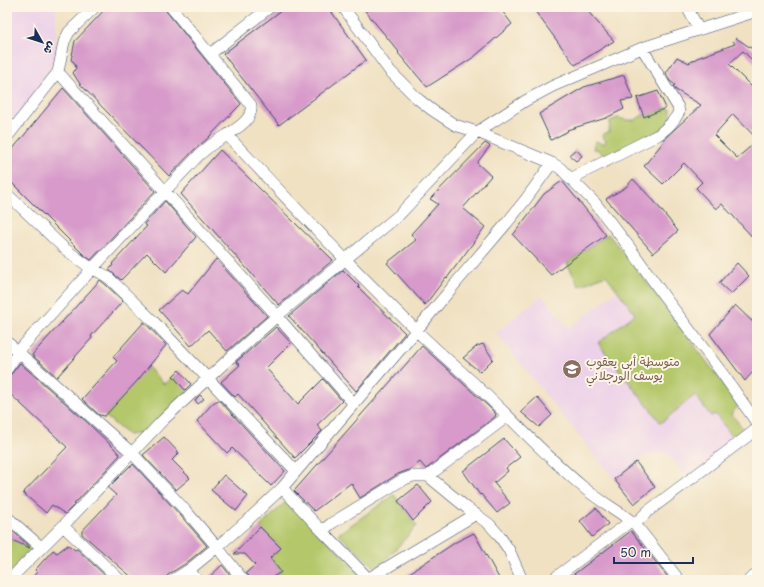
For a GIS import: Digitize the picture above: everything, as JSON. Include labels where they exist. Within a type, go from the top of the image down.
[{"type":"street","points":[[7,137],[12,125],[58,72],[66,37],[95,7]]},
{"type":"street","points":[[7,369],[23,346],[92,269],[199,155],[211,144],[244,123],[251,112],[251,105],[171,7]]},
{"type":"street","points":[[210,54],[270,7]]},
{"type":"street","points":[[343,7],[389,70],[418,99],[432,110],[455,125],[477,132],[552,163],[560,168],[595,203],[630,248],[757,422]]},
{"type":"street","points":[[687,7],[699,30]]},
{"type":"street","points":[[9,580],[63,526],[163,420],[207,378],[277,316],[399,215],[477,132],[525,101],[595,68],[642,48],[757,11]]},
{"type":"street","points":[[570,179],[658,135],[668,128],[679,112],[678,107],[642,48]]},
{"type":"street","points":[[58,72],[354,404]]},
{"type":"street","points":[[227,135],[246,157],[345,260],[416,331],[481,390],[546,454],[584,488],[633,522],[679,580]]},
{"type":"street","points":[[173,580],[189,570],[217,547],[282,488],[506,224],[552,163]]},
{"type":"street","points":[[7,194],[65,249],[92,269],[109,278],[154,322],[296,471]]},
{"type":"street","points":[[7,342],[132,453],[186,511],[243,580]]},
{"type":"street","points":[[322,531],[332,523],[402,480],[414,476],[428,476],[508,416]]},
{"type":"street","points":[[552,580],[647,512],[757,429]]},
{"type":"street","points":[[428,476],[489,524],[503,540],[509,550],[522,580]]},
{"type":"street","points":[[282,488],[364,574],[366,580],[476,514]]},
{"type":"street","points":[[7,517],[41,547]]},
{"type":"street","points":[[63,526],[120,580]]},
{"type":"street","points":[[189,570],[197,580]]},
{"type":"street","points":[[749,580],[757,574]]},
{"type":"shaded area","points":[[7,7],[56,7],[56,57],[21,116],[9,117],[7,115]]},
{"type":"shaded area","name":"متوسطة أبي يعقوب يوسف الورجلاني","points":[[618,290],[635,314],[598,343],[661,422],[695,395],[711,416],[715,414],[736,441],[688,479],[666,452],[644,456],[614,479],[496,333],[542,295],[569,329]]},
{"type":"green space","points":[[666,108],[671,109],[670,126],[604,157],[599,150],[593,149],[595,141],[604,144],[606,140],[602,137],[603,134],[609,132],[610,121],[618,118],[635,120],[643,115],[646,116]]},
{"type":"green space","points":[[608,234],[652,289],[739,405],[731,414],[747,433],[736,441],[715,414],[711,416],[695,395],[661,423],[598,343],[635,314],[606,275],[579,286],[567,263]]},
{"type":"green space","points":[[148,367],[164,384],[173,376],[189,393],[151,427],[137,434],[128,435],[105,416]]},
{"type":"green space","points":[[394,495],[417,526],[377,569],[338,534]]},
{"type":"green space","points":[[289,498],[365,580],[268,580],[281,572],[270,558],[281,548],[260,527]]},
{"type":"green space","points":[[7,538],[14,541],[23,540],[29,543],[35,550],[7,579]]},
{"type":"building","points":[[107,7],[164,7],[241,104],[169,176],[80,84],[73,73],[76,68],[74,62],[71,60],[75,41]]},
{"type":"building","points":[[286,7],[328,7],[366,60],[279,125],[223,54]]},
{"type":"building","points":[[362,7],[499,7],[512,24],[474,57],[427,87]]},
{"type":"building","points":[[532,7],[584,7],[614,41],[575,65]]},
{"type":"building","points":[[736,38],[757,52],[757,65],[743,51],[729,64],[757,92],[757,139],[733,114],[714,135],[737,158],[757,141],[757,242],[722,204],[716,209],[696,188],[702,182],[684,163],[663,184],[644,166],[664,141],[663,140],[701,105],[676,90],[673,86],[675,85],[670,81],[666,73],[677,57],[689,63],[697,58],[735,44],[733,41]]},
{"type":"building","points":[[624,75],[633,99],[621,101],[624,109],[606,118],[567,130],[568,131],[551,140],[539,114],[584,87]]},
{"type":"building","points":[[63,88],[155,191],[91,260],[83,254],[7,178],[7,156]]},
{"type":"building","points":[[658,91],[666,108],[644,117],[637,98]]},
{"type":"building","points":[[485,143],[490,146],[477,163],[491,176],[463,208],[485,227],[425,305],[387,263],[416,240],[411,234],[438,204],[430,199]]},
{"type":"building","points":[[576,149],[582,156],[576,161],[569,155]]},
{"type":"building","points":[[220,150],[333,260],[279,305],[181,194]]},
{"type":"building","points":[[633,179],[654,201],[678,231],[653,253],[606,199],[626,187]]},
{"type":"building","points":[[562,181],[606,235],[551,275],[513,235],[544,194]]},
{"type":"building","points":[[165,201],[196,237],[166,272],[147,253],[121,280],[109,270],[113,265],[112,264],[147,226],[144,224]]},
{"type":"building","points":[[216,259],[267,316],[227,351],[208,330],[191,346],[159,310],[182,290],[188,294]]},
{"type":"building","points":[[737,263],[749,276],[731,294],[719,283]]},
{"type":"building","points":[[343,270],[359,286],[358,287],[405,333],[356,391],[289,316]]},
{"type":"building","points":[[100,280],[123,301],[91,336],[92,338],[57,377],[32,355]]},
{"type":"building","points":[[735,305],[757,326],[757,367],[745,381],[710,334]]},
{"type":"building","points":[[144,322],[166,345],[138,380],[105,416],[99,415],[82,399],[117,361],[113,357]]},
{"type":"building","points":[[276,327],[291,343],[266,368],[298,404],[323,379],[342,401],[317,425],[322,431],[295,458],[238,394],[235,397],[221,382],[240,365],[236,362]]},
{"type":"building","points":[[483,344],[493,359],[480,372],[463,358],[477,346]]},
{"type":"building","points":[[422,346],[488,406],[496,414],[495,417],[426,469],[420,462],[409,470],[398,474],[360,498],[351,483],[314,511],[294,491]]},
{"type":"building","points":[[20,363],[90,425],[120,455],[65,514],[52,505],[46,513],[23,493],[67,447],[7,391],[7,376],[12,373]]},
{"type":"building","points":[[179,370],[191,384],[185,390],[173,376]]},
{"type":"building","points":[[200,395],[204,399],[198,404],[195,400]]},
{"type":"building","points":[[537,397],[552,415],[539,427],[521,412]]},
{"type":"building","points":[[219,400],[285,471],[271,486],[232,448],[227,453],[197,421],[213,403]]},
{"type":"building","points":[[164,437],[179,453],[172,460],[190,478],[176,490],[143,455]]},
{"type":"building","points":[[504,439],[520,457],[506,468],[508,471],[494,483],[510,503],[497,513],[481,494],[480,495],[463,471]]},
{"type":"building","points":[[636,462],[655,487],[634,504],[614,479]]},
{"type":"building","points":[[133,464],[207,546],[185,564],[169,574],[166,580],[135,580],[82,534],[82,531],[116,495],[108,488]]},
{"type":"building","points":[[224,475],[248,496],[236,511],[211,490]]},
{"type":"building","points":[[418,485],[432,502],[413,521],[398,501]]},
{"type":"building","points":[[596,508],[608,524],[592,537],[580,521]]},
{"type":"building","points":[[7,526],[27,544],[30,548],[7,538]]},
{"type":"building","points":[[260,527],[281,548],[270,558],[281,572],[268,580],[250,580],[246,573],[255,565],[245,554],[234,554]]},
{"type":"building","points":[[631,531],[670,580],[566,580]]},
{"type":"building","points":[[474,533],[500,580],[399,580],[456,542]]},
{"type":"building","points":[[68,545],[75,550],[77,549],[110,580],[30,580],[37,572],[35,570],[53,550],[57,553]]},
{"type":"building","points":[[222,565],[234,580],[206,580]]},
{"type":"place","name":"متوسطة أبي يعقوب يوسف الورجلاني","points":[[572,369]]}]
